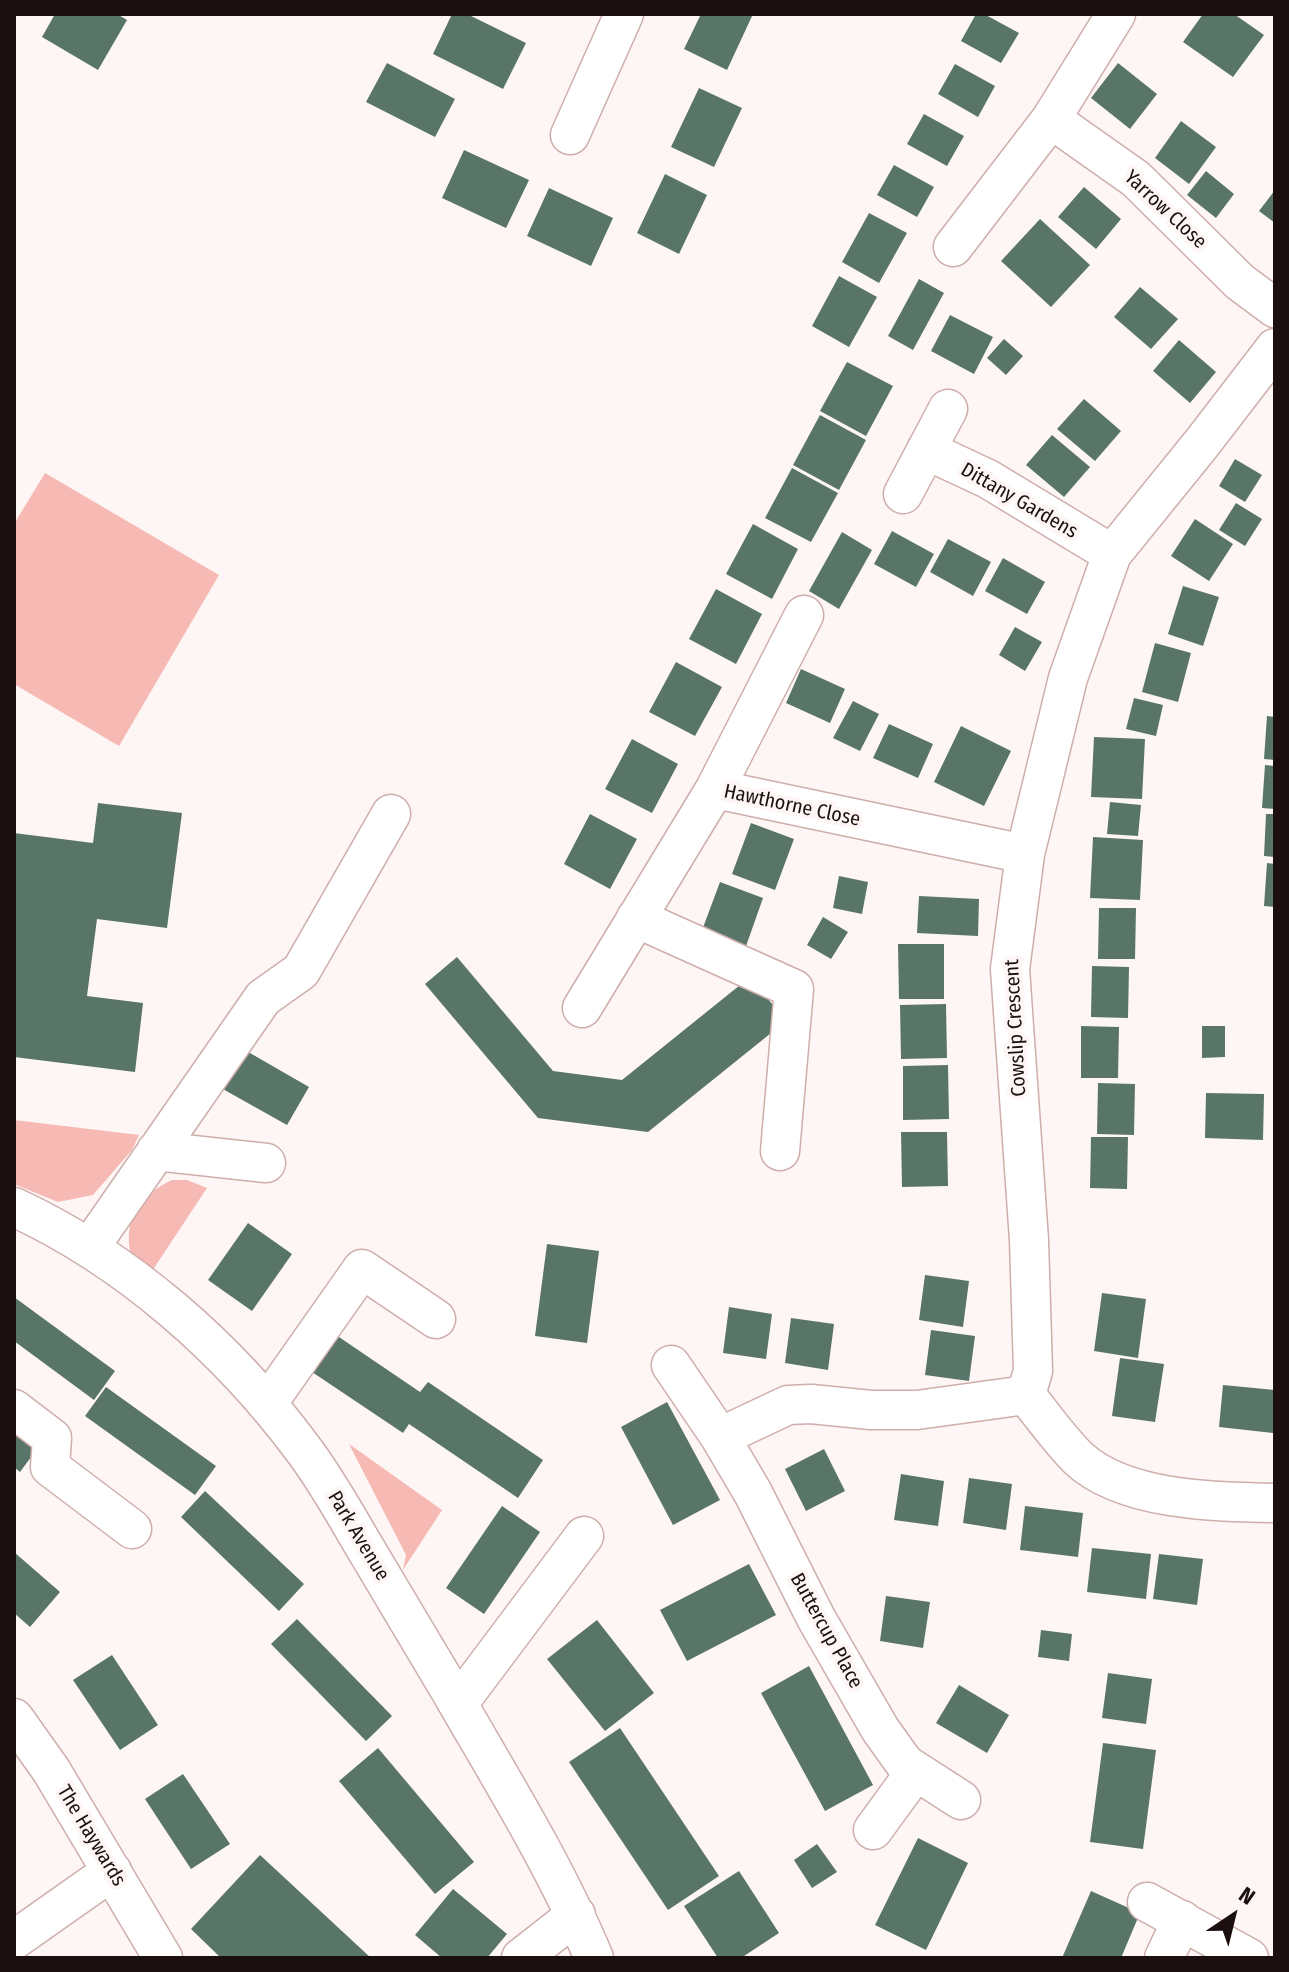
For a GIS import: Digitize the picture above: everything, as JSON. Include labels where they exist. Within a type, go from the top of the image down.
[{"type":"street","points":[[570,135],[624,14]]},
{"type":"street","points":[[953,247],[1051,119],[1116,14]]},
{"type":"street","name":"Yarrow Close","points":[[1051,119],[1136,179],[1240,282],[1275,308]]},
{"type":"street","name":"Cowslip Crescent","points":[[1026,1395],[1033,1371],[1029,1254],[1010,969],[1025,854],[1068,678],[1112,554],[1275,348]]},
{"type":"street","points":[[903,494],[948,409]]},
{"type":"street","name":"Dittany Gardens","points":[[926,450],[988,479],[1112,554]]},
{"type":"street","points":[[715,789],[804,615]]},
{"type":"street","name":"Hawthorne Close","points":[[582,1008],[715,789],[1025,854]]},
{"type":"street","points":[[90,1247],[263,998],[301,971],[391,814]]},
{"type":"street","points":[[636,918],[794,989],[780,1151]]},
{"type":"street","points":[[156,1151],[266,1163]]},
{"type":"street","name":"Park Avenue","points":[[14,1207],[90,1247],[161,1300],[217,1351],[267,1404],[305,1451],[533,1832],[576,1915],[594,1958]]},
{"type":"street","points":[[267,1404],[362,1269],[436,1319]]},
{"type":"street","name":"Buttercup Place","points":[[671,1365],[720,1437],[753,1493],[816,1618],[880,1729],[905,1764],[961,1800]]},
{"type":"street","points":[[720,1437],[788,1405],[917,1410],[1026,1395],[1080,1459],[1106,1477],[1133,1487],[1211,1502],[1275,1503]]},
{"type":"street","points":[[14,1409],[52,1438],[50,1467],[132,1529]]},
{"type":"street","points":[[458,1704],[584,1536]]},
{"type":"street","name":"The Haywards","points":[[14,1718],[51,1770],[163,1958]]},
{"type":"street","points":[[873,1830],[916,1771]]},
{"type":"street","points":[[14,1940],[112,1871]]},
{"type":"street","points":[[1147,1902],[1249,1958]]},
{"type":"street","points":[[521,1958],[576,1915]]},
{"type":"street","points":[[1164,1958],[1182,1920]]},
{"type":"shaded area","points":[[45,473],[219,575],[119,746],[14,684],[14,524]]},
{"type":"shaded area","points":[[14,1120],[139,1135],[132,1150],[93,1195],[58,1202],[14,1184]]},
{"type":"shaded area","points":[[172,1180],[187,1180],[207,1188],[152,1271],[132,1258],[129,1245],[131,1222],[142,1202]]},
{"type":"shaded area","points":[[349,1444],[442,1510],[403,1570],[406,1555]]},
{"type":"building","points":[[55,14],[117,14],[127,20],[98,70],[42,37]]},
{"type":"building","points":[[452,14],[467,14],[526,43],[503,89],[433,54]]},
{"type":"building","points":[[701,14],[753,14],[727,70],[684,49]]},
{"type":"building","points":[[976,14],[984,14],[1019,33],[1001,63],[961,41]]},
{"type":"building","points":[[1203,14],[1234,14],[1264,35],[1233,77],[1183,42]]},
{"type":"building","points":[[387,63],[455,99],[435,137],[366,102]]},
{"type":"building","points":[[1118,63],[1157,94],[1130,129],[1091,98]]},
{"type":"building","points":[[955,64],[995,86],[978,117],[938,94]]},
{"type":"building","points":[[699,88],[742,108],[714,167],[671,147]]},
{"type":"building","points":[[924,114],[964,136],[947,166],[907,144]]},
{"type":"building","points":[[1181,121],[1216,147],[1189,184],[1155,158]]},
{"type":"building","points":[[464,150],[529,180],[506,228],[442,198]]},
{"type":"building","points":[[894,165],[934,187],[917,217],[877,195]]},
{"type":"building","points":[[1206,171],[1234,194],[1216,218],[1187,195]]},
{"type":"building","points":[[665,174],[707,195],[679,254],[637,233]]},
{"type":"building","points":[[1084,187],[1121,219],[1096,249],[1058,217]]},
{"type":"building","points":[[549,188],[613,218],[591,266],[527,236]]},
{"type":"building","points":[[1275,190],[1275,223],[1259,211]]},
{"type":"building","points":[[869,213],[907,233],[879,283],[842,262]]},
{"type":"building","points":[[1040,219],[1090,265],[1051,307],[1001,261]]},
{"type":"building","points":[[839,276],[877,297],[849,347],[812,326]]},
{"type":"building","points":[[919,279],[944,293],[913,350],[888,336]]},
{"type":"building","points":[[1140,287],[1178,319],[1151,349],[1114,317]]},
{"type":"building","points":[[950,315],[993,337],[974,374],[931,351]]},
{"type":"building","points":[[1004,339],[1023,356],[1006,375],[987,358]]},
{"type":"building","points":[[1179,340],[1216,372],[1190,403],[1153,371]]},
{"type":"building","points":[[847,362],[893,386],[866,436],[820,411]]},
{"type":"building","points":[[1084,399],[1121,431],[1095,461],[1057,429]]},
{"type":"building","points":[[820,415],[866,440],[839,490],[793,465]]},
{"type":"building","points":[[1052,435],[1090,467],[1064,497],[1026,465]]},
{"type":"building","points":[[1235,459],[1262,475],[1245,502],[1219,486]]},
{"type":"building","points":[[792,468],[838,493],[811,542],[765,518]]},
{"type":"building","points":[[1236,503],[1262,519],[1245,546],[1219,530]]},
{"type":"building","points":[[1195,519],[1233,544],[1209,581],[1171,556]]},
{"type":"building","points":[[753,524],[798,549],[772,599],[726,574]]},
{"type":"building","points":[[892,531],[934,554],[916,587],[874,564]]},
{"type":"building","points":[[842,532],[872,550],[839,609],[809,591]]},
{"type":"building","points":[[948,539],[991,562],[973,596],[930,572]]},
{"type":"building","points":[[1003,558],[1045,582],[1027,614],[985,591]]},
{"type":"building","points":[[1183,586],[1219,597],[1203,646],[1168,634]]},
{"type":"building","points":[[716,589],[762,614],[736,664],[689,639]]},
{"type":"building","points":[[1015,627],[1042,642],[1025,671],[999,655]]},
{"type":"building","points":[[1155,643],[1191,653],[1178,702],[1142,692]]},
{"type":"building","points":[[676,662],[722,687],[695,736],[649,712]]},
{"type":"building","points":[[801,669],[845,689],[830,723],[786,703]]},
{"type":"building","points":[[1134,698],[1163,705],[1156,736],[1126,729]]},
{"type":"building","points":[[853,701],[879,714],[860,751],[833,738]]},
{"type":"building","points":[[1267,716],[1275,717],[1275,760],[1264,759]]},
{"type":"building","points":[[889,724],[933,744],[918,778],[873,758]]},
{"type":"building","points":[[961,726],[1011,751],[984,806],[934,782]]},
{"type":"building","points":[[1094,737],[1145,739],[1142,799],[1091,797]]},
{"type":"building","points":[[632,739],[678,764],[652,813],[605,789]]},
{"type":"building","points":[[1265,765],[1275,766],[1275,809],[1262,808]]},
{"type":"building","points":[[1110,802],[1141,805],[1138,836],[1107,834]]},
{"type":"building","points":[[98,803],[182,813],[167,928],[97,919],[87,996],[143,1003],[135,1072],[14,1057],[14,833],[93,843]]},
{"type":"building","points":[[590,814],[637,839],[610,889],[564,864]]},
{"type":"building","points":[[1266,814],[1275,814],[1275,857],[1264,856]]},
{"type":"building","points":[[751,823],[794,839],[775,890],[732,874]]},
{"type":"building","points":[[1093,837],[1143,840],[1140,900],[1090,898]]},
{"type":"building","points":[[1267,863],[1275,864],[1275,907],[1264,906]]},
{"type":"building","points":[[839,876],[868,882],[862,914],[833,908]]},
{"type":"building","points":[[720,882],[763,898],[745,949],[701,933]]},
{"type":"building","points":[[919,896],[979,899],[978,936],[917,933]]},
{"type":"building","points":[[1099,908],[1136,908],[1135,959],[1098,959]]},
{"type":"building","points":[[823,917],[848,932],[831,959],[807,945]]},
{"type":"building","points":[[898,944],[944,944],[944,999],[899,999]]},
{"type":"building","points":[[457,957],[553,1071],[622,1080],[750,977],[786,1021],[648,1132],[538,1118],[425,984]]},
{"type":"building","points":[[1092,966],[1129,967],[1128,1018],[1091,1017]]},
{"type":"building","points":[[946,1004],[947,1058],[901,1059],[900,1005]]},
{"type":"building","points":[[1081,1026],[1119,1027],[1118,1078],[1081,1078]]},
{"type":"building","points":[[1202,1026],[1225,1026],[1225,1057],[1202,1058]]},
{"type":"building","points":[[243,1049],[309,1087],[287,1125],[221,1088]]},
{"type":"building","points":[[948,1065],[949,1119],[903,1120],[903,1066]]},
{"type":"building","points":[[1098,1083],[1135,1084],[1134,1135],[1097,1134]]},
{"type":"building","points":[[1206,1093],[1264,1094],[1263,1140],[1205,1138]]},
{"type":"building","points":[[901,1132],[947,1132],[948,1186],[902,1187]]},
{"type":"building","points":[[1091,1137],[1128,1137],[1127,1189],[1090,1188]]},
{"type":"building","points":[[248,1223],[292,1254],[252,1311],[208,1280]]},
{"type":"building","points":[[547,1244],[599,1251],[587,1343],[535,1336]]},
{"type":"building","points":[[925,1275],[969,1281],[963,1327],[919,1320]]},
{"type":"building","points":[[1102,1293],[1146,1299],[1138,1358],[1094,1351]]},
{"type":"building","points":[[14,1297],[115,1371],[94,1400],[14,1341]]},
{"type":"building","points":[[729,1307],[772,1314],[766,1359],[723,1353]]},
{"type":"building","points":[[791,1318],[834,1324],[828,1370],[785,1363]]},
{"type":"building","points":[[931,1330],[975,1336],[969,1381],[925,1375]]},
{"type":"building","points":[[336,1335],[420,1392],[428,1382],[543,1460],[518,1498],[409,1424],[403,1433],[312,1372]]},
{"type":"building","points":[[1120,1358],[1164,1364],[1155,1422],[1112,1416]]},
{"type":"building","points":[[1223,1385],[1275,1390],[1273,1433],[1219,1427]]},
{"type":"building","points":[[106,1387],[216,1466],[195,1495],[85,1416]]},
{"type":"building","points":[[667,1402],[720,1500],[673,1525],[621,1427]]},
{"type":"building","points":[[14,1432],[37,1449],[20,1472],[14,1467]]},
{"type":"building","points":[[824,1449],[845,1491],[806,1511],[785,1469]]},
{"type":"building","points":[[901,1474],[944,1481],[938,1526],[894,1520]]},
{"type":"building","points":[[969,1478],[1012,1484],[1006,1530],[963,1523]]},
{"type":"building","points":[[205,1491],[304,1584],[279,1611],[181,1517]]},
{"type":"building","points":[[502,1506],[540,1532],[484,1614],[446,1588]]},
{"type":"building","points":[[1025,1506],[1083,1513],[1078,1557],[1020,1550]]},
{"type":"building","points":[[1092,1548],[1151,1554],[1146,1599],[1087,1592]]},
{"type":"building","points":[[14,1552],[60,1592],[30,1627],[14,1613]]},
{"type":"building","points":[[1159,1554],[1203,1559],[1197,1605],[1153,1599]]},
{"type":"building","points":[[749,1564],[776,1615],[687,1661],[660,1610]]},
{"type":"building","points":[[886,1596],[930,1602],[923,1648],[880,1641]]},
{"type":"building","points":[[297,1619],[392,1716],[366,1741],[271,1644]]},
{"type":"building","points":[[597,1620],[654,1693],[605,1731],[547,1659]]},
{"type":"building","points":[[1041,1630],[1072,1634],[1069,1661],[1038,1657]]},
{"type":"building","points":[[112,1655],[158,1725],[120,1750],[73,1680]]},
{"type":"building","points":[[809,1666],[873,1785],[825,1811],[761,1693]]},
{"type":"building","points":[[1108,1673],[1152,1679],[1146,1724],[1102,1718]]},
{"type":"building","points":[[959,1685],[1009,1715],[987,1753],[936,1723]]},
{"type":"building","points":[[620,1728],[719,1876],[668,1910],[569,1762]]},
{"type":"building","points":[[1103,1743],[1156,1750],[1143,1849],[1090,1842]]},
{"type":"building","points":[[378,1748],[474,1862],[435,1894],[339,1781]]},
{"type":"building","points":[[183,1774],[230,1844],[191,1869],[145,1799]]},
{"type":"building","points":[[918,1838],[968,1863],[926,1950],[875,1925]]},
{"type":"building","points":[[817,1844],[837,1872],[812,1888],[794,1860]]},
{"type":"building","points":[[260,1855],[371,1958],[221,1958],[191,1929]]},
{"type":"building","points":[[739,1871],[779,1933],[741,1958],[718,1958],[684,1906]]},
{"type":"building","points":[[453,1889],[507,1934],[487,1958],[442,1958],[415,1935]]},
{"type":"building","points":[[1091,1891],[1140,1913],[1121,1958],[1062,1958]]}]
